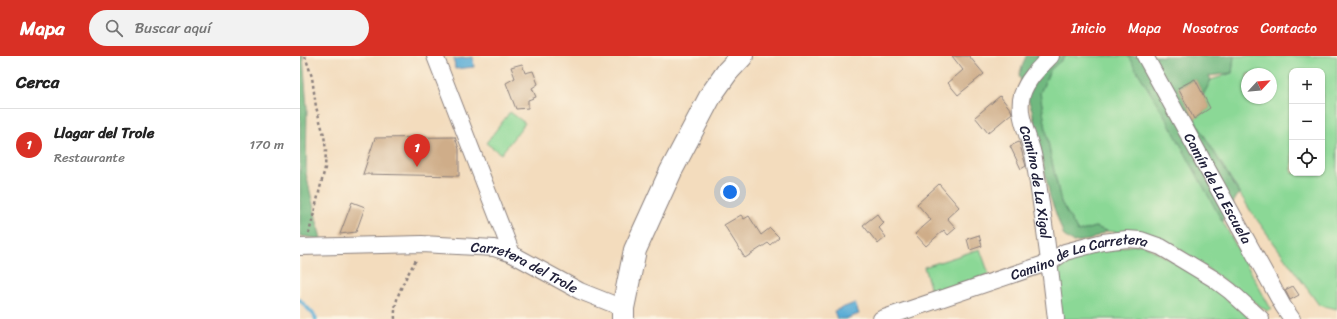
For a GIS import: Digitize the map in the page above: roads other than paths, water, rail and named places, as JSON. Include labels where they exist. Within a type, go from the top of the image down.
[{"type":"highway","points":[[623,313],[635,250],[671,171],[712,95],[728,71],[742,56]]},
{"type":"street","points":[[435,56],[512,254]]},
{"type":"street","name":"Camino de La Xigal","points":[[1051,56],[1031,77],[1022,95],[1021,115],[1034,157],[1050,262],[1056,319]]},
{"type":"street","name":"Camín de La Escuela","points":[[1145,56],[1283,306],[1292,319]]},
{"type":"street","name":"Camino de La Carretera","points":[[881,319],[1050,262],[1065,252],[1103,242],[1126,239],[1141,240],[1161,247],[1214,279],[1230,291],[1261,319]]},
{"type":"street","name":"Carretera del Trole","points":[[303,247],[422,244],[494,248],[512,254],[623,313]]},
{"type":"water","points":[[473,57],[474,67],[455,69],[454,59]]},
{"type":"water","points":[[855,303],[859,314],[845,319],[837,319],[834,311]]},
{"type":"waterway","points":[[300,300],[316,319]]},
{"type":"place","name":"Llagar del Trole","points":[[417,167]]}]
